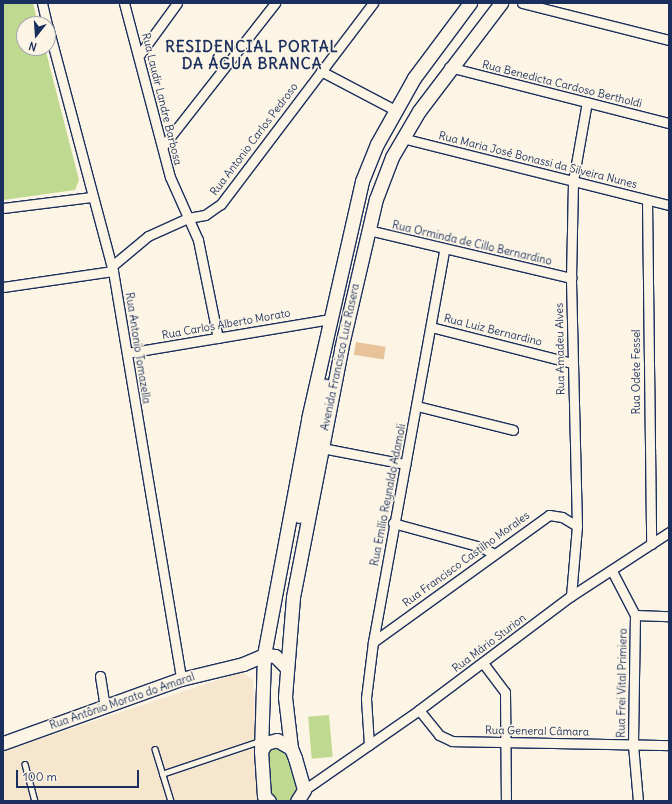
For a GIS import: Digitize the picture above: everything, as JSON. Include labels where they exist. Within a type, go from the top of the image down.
[{"type":"street","points":[[42,3],[45,16]]},
{"type":"street","name":"Rua Laudir Landre Barbosa","points":[[124,3],[140,54],[170,177],[198,240],[218,338]]},
{"type":"street","points":[[140,54],[176,3]]},
{"type":"street","points":[[163,146],[275,3]]},
{"type":"street","name":"Rua Antonio Carlos Pedroso","points":[[113,268],[148,236],[188,218],[205,215],[221,204],[373,3]]},
{"type":"street","name":"Avenida Francisco Luiz Rasera","points":[[266,800],[261,746],[261,678],[264,655],[316,384],[362,181],[377,144],[395,110],[470,3]]},
{"type":"street","name":"Avenida Francisco Luiz Rasera","points":[[303,792],[291,748],[286,721],[286,667],[293,597],[341,349],[368,230],[381,181],[402,138],[449,67],[501,3]]},
{"type":"street","points":[[522,3],[669,40]]},
{"type":"street","name":"Rua Antonio Tomazella","points":[[55,56],[91,197],[113,268],[181,679]]},
{"type":"street","name":"Rua Benedicta Cardoso Bertholdi","points":[[449,67],[669,123]]},
{"type":"street","points":[[321,71],[395,110]]},
{"type":"street","name":"Rua Amadeu Alves","points":[[571,596],[577,526],[571,278],[573,181],[587,102]]},
{"type":"street","name":"Rua Maria José Bonassi da Silveira Nunes","points":[[402,138],[669,205]]},
{"type":"street","points":[[377,144],[383,154],[392,157]]},
{"type":"street","points":[[362,181],[381,181]]},
{"type":"street","points":[[3,208],[91,197]]},
{"type":"street","name":"Rua Odete Fessel","points":[[647,200],[651,544]]},
{"type":"street","name":"Rua Orminda de Cillo Bernardino","points":[[368,230],[444,250],[571,278]]},
{"type":"street","name":"Rua Emílio Reynaldo Adamoli","points":[[369,745],[366,698],[373,642],[393,523],[417,406],[444,250]]},
{"type":"street","points":[[3,287],[113,268]]},
{"type":"street","name":"Rua Carlos Alberto Morato","points":[[127,353],[330,319]]},
{"type":"street","name":"Rua Luiz Bernardino","points":[[431,327],[572,362]]},
{"type":"street","points":[[293,597],[291,562],[300,509],[326,378],[341,349]]},
{"type":"street","points":[[417,406],[513,430]]},
{"type":"street","points":[[322,448],[405,464]]},
{"type":"street","name":"Rua Francisco Castilho Morales","points":[[373,642],[549,515],[562,517],[577,526]]},
{"type":"street","points":[[393,523],[481,547],[494,554]]},
{"type":"street","name":"Rua Mário Sturion","points":[[303,792],[419,710],[571,596],[612,571],[669,532]]},
{"type":"street","name":"Rua Frei Vital Primiero","points":[[612,571],[635,616],[633,745],[638,801]]},
{"type":"street","points":[[635,616],[669,616]]},
{"type":"street","points":[[264,655],[275,656],[286,667]]},
{"type":"street","name":"Rua Antônio Morato do Amaral","points":[[3,743],[181,679],[243,664],[264,655]]},
{"type":"street","points":[[483,663],[504,692],[506,801]]},
{"type":"street","points":[[243,664],[261,678]]},
{"type":"street","points":[[100,676],[104,707]]},
{"type":"street","name":"Rua General Câmara","points":[[419,710],[439,735],[452,742],[669,745]]},
{"type":"street","points":[[261,746],[272,740],[291,748]]},
{"type":"lane","points":[[162,774],[261,746]]},
{"type":"lane","points":[[154,749],[171,801]]},
{"type":"lane","points":[[25,764],[35,801]]},
{"type":"shaded area","points":[[242,672],[253,680],[259,801],[3,801],[3,751]]},
{"type":"green space","points":[[3,3],[33,3],[36,16],[16,16],[16,56],[47,56],[79,180],[75,190],[3,200]]},
{"type":"green space","points":[[329,715],[333,757],[312,759],[308,717]]},
{"type":"green space","points":[[275,743],[288,753],[300,792],[291,801],[278,801],[268,795],[265,754]]},
{"type":"building","points":[[356,342],[386,347],[384,360],[354,355]]},
{"type":"district","name":"RESIDENCIAL PORTAL DA ÁGUA BRANCA","points":[[252,54]]}]
